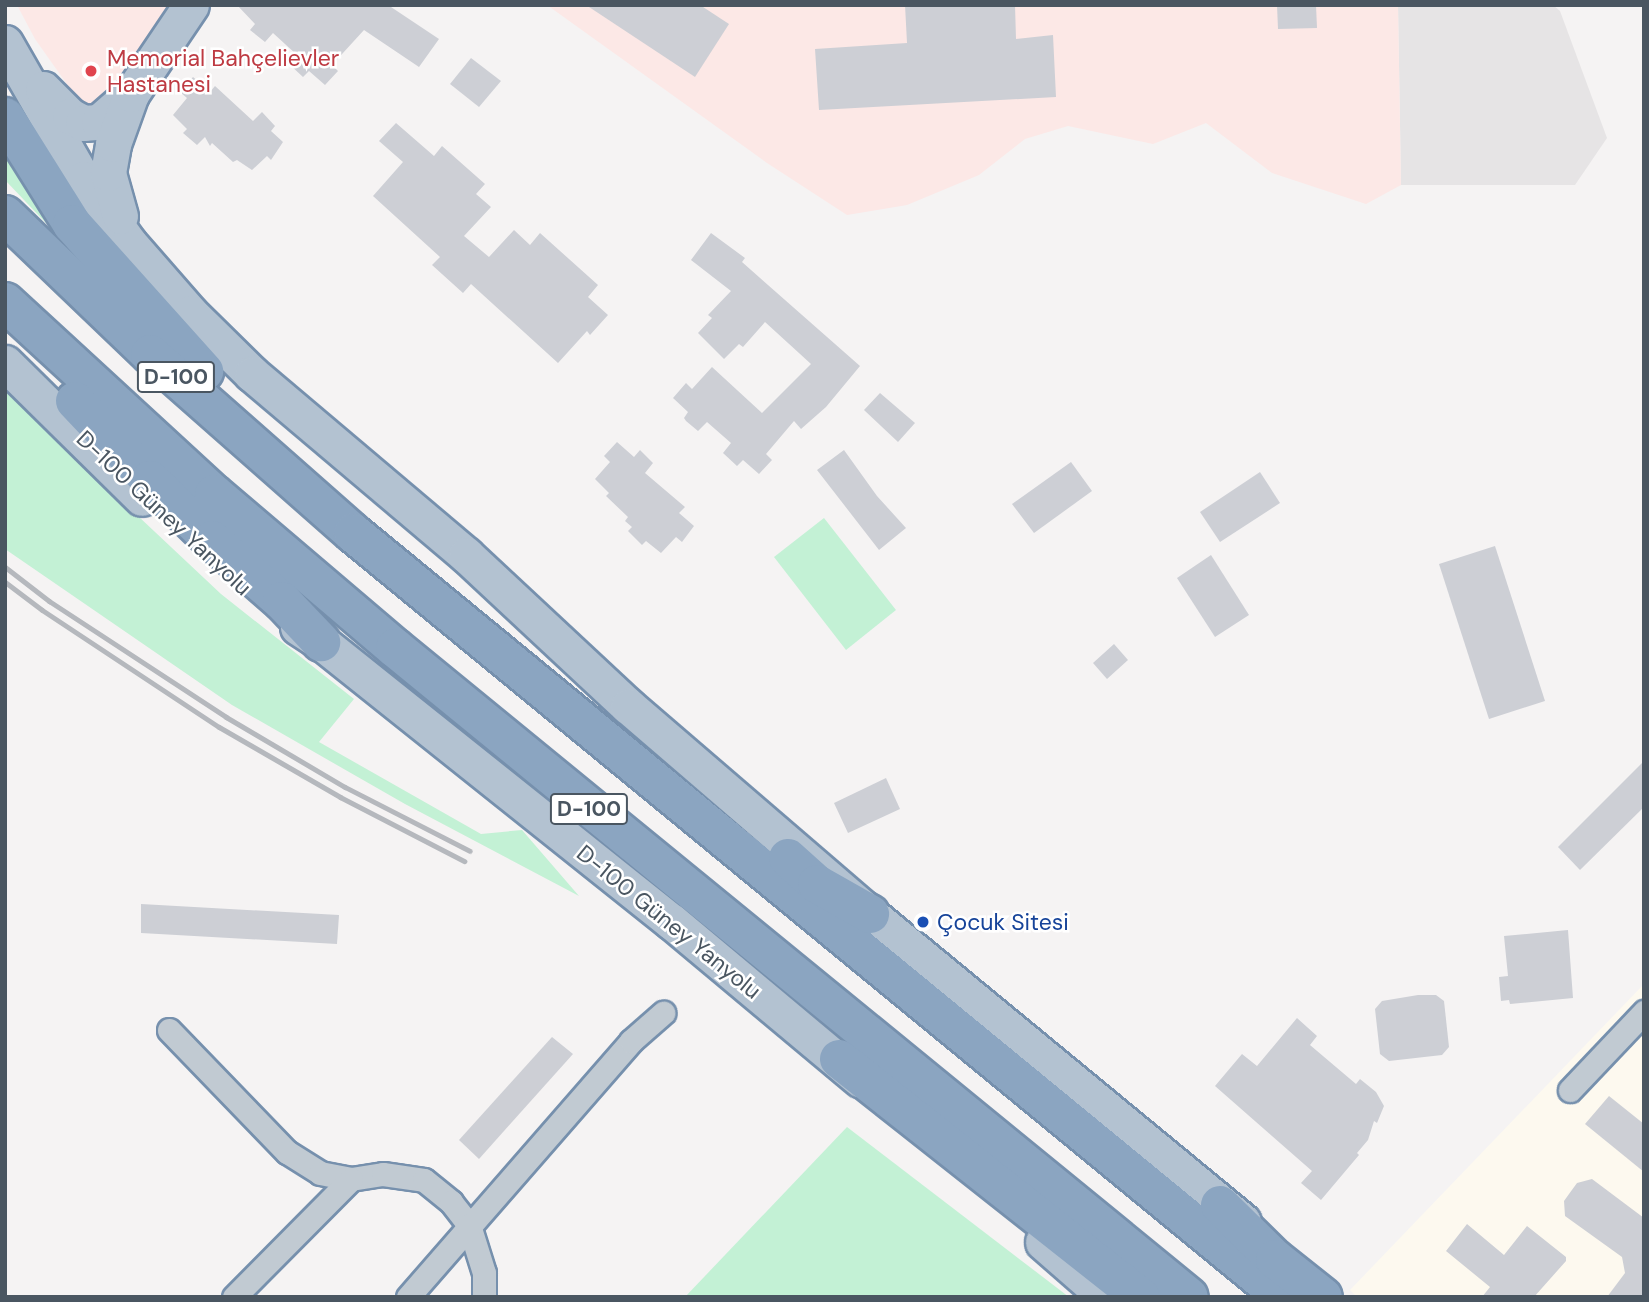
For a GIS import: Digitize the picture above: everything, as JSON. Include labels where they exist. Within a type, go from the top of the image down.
[{"type":"highway","points":[[5,117],[59,205],[89,245],[353,533]]},
{"type":"highway","name":"D-100","points":[[5,215],[150,354],[353,533],[1283,1297]]},
{"type":"highway","name":"D-100","points":[[5,302],[214,495],[395,648],[1189,1297]]},
{"type":"highway","points":[[5,329],[150,480],[212,540],[282,601],[321,642]]},
{"type":"highway","points":[[460,623],[520,652],[552,674],[675,768],[817,884],[870,914]]},
{"type":"highway","points":[[839,1059],[1140,1297]]},
{"type":"highway","points":[[1220,1205],[1275,1259],[1323,1297]]},
{"type":"main road","points":[[129,243],[108,173],[113,144],[131,94],[191,5]]},
{"type":"main road","points":[[7,47],[69,116],[83,123],[99,122],[131,94]]},
{"type":"main road","points":[[7,47],[83,179],[129,243],[190,313],[251,374],[466,555],[628,706],[870,914],[1220,1205],[1274,1243],[1339,1297]]},
{"type":"main road","name":"D-100 Güney Yanyolu","points":[[5,363],[188,543],[245,591],[321,642],[839,1059],[936,1149],[1106,1297]]},
{"type":"street","points":[[1570,1090],[1644,1012]]},
{"type":"street","points":[[408,1297],[631,1041],[663,1013]]},
{"type":"street","points":[[169,1030],[286,1152],[320,1173],[351,1179],[383,1174],[424,1180],[451,1202],[469,1225],[484,1273],[484,1297]]},
{"type":"street","points":[[234,1297],[351,1179]]},
{"type":"shaded area","name":"Memorial Bahçelievler Hastanesi","points":[[17,5],[173,5],[94,109],[81,104],[35,39]]},
{"type":"shaded area","points":[[547,5],[1398,5],[1401,185],[1366,204],[1272,173],[1206,123],[1153,144],[1068,126],[1025,139],[979,175],[907,205],[847,215],[767,163]]},
{"type":"shaded area","points":[[1398,5],[1553,5],[1560,11],[1607,138],[1575,185],[1401,185]]},
{"type":"shaded area","points":[[1644,984],[1644,1297],[1357,1297],[1350,1290]]},
{"type":"green space","points":[[5,143],[64,242],[5,180]]},
{"type":"green space","points":[[5,391],[221,594],[354,699],[319,742],[481,834],[522,830],[579,896],[405,804],[232,705],[5,549]]},
{"type":"green space","points":[[824,518],[896,610],[846,650],[774,557]]},
{"type":"green space","points":[[847,1127],[1069,1297],[685,1297]]},
{"type":"building","points":[[237,5],[388,5],[439,39],[419,67],[364,30],[332,65],[338,71],[325,85],[309,71],[303,77],[289,64],[297,55],[273,33],[265,42],[250,30],[255,24]]},
{"type":"building","points":[[586,5],[700,5],[729,24],[695,77]]},
{"type":"building","points":[[905,5],[1015,5],[1016,39],[1053,35],[1056,97],[819,110],[815,49],[907,43]]},
{"type":"building","points":[[1277,5],[1316,5],[1317,28],[1278,29]]},
{"type":"building","points":[[471,58],[501,81],[479,107],[450,84]]},
{"type":"building","points":[[193,77],[210,92],[215,86],[253,121],[262,112],[275,126],[271,131],[283,142],[271,160],[267,156],[252,170],[237,160],[233,162],[212,143],[210,146],[205,137],[197,145],[183,133],[187,129],[173,115],[187,98],[180,92]]},
{"type":"building","points":[[396,123],[434,156],[442,146],[485,184],[476,194],[491,207],[464,236],[489,257],[514,230],[530,245],[540,233],[598,285],[588,297],[608,315],[590,335],[587,331],[558,363],[471,284],[463,293],[432,265],[440,257],[373,196],[403,162],[379,141]]},
{"type":"building","points":[[711,233],[745,258],[742,262],[860,366],[826,407],[801,429],[794,421],[766,454],[772,460],[759,474],[743,460],[737,466],[723,453],[731,443],[707,422],[698,431],[686,421],[684,418],[688,412],[673,398],[686,383],[692,389],[712,367],[762,413],[811,364],[765,322],[743,347],[739,344],[724,359],[698,333],[712,318],[708,315],[731,291],[691,260]]},
{"type":"building","points":[[880,393],[915,423],[898,442],[864,410]]},
{"type":"building","points":[[617,442],[634,457],[640,450],[653,463],[645,473],[685,507],[679,513],[694,526],[682,542],[676,537],[661,553],[646,541],[642,545],[628,531],[632,527],[625,521],[628,517],[606,496],[609,493],[595,479],[610,462],[604,456]]},
{"type":"building","points":[[844,450],[877,496],[906,528],[879,550],[817,470]]},
{"type":"building","points":[[1071,462],[1092,491],[1034,533],[1012,504]]},
{"type":"building","points":[[1260,472],[1280,503],[1220,542],[1200,512]]},
{"type":"building","points":[[1495,546],[1545,701],[1489,719],[1439,564]]},
{"type":"building","points":[[1211,555],[1249,615],[1215,637],[1177,578]]},
{"type":"building","points":[[1114,644],[1128,660],[1107,679],[1093,663]]},
{"type":"building","points":[[1644,761],[1644,807],[1580,870],[1558,847]]},
{"type":"building","points":[[886,778],[900,809],[848,833],[834,803]]},
{"type":"building","points":[[141,904],[339,915],[337,944],[141,933]]},
{"type":"building","points":[[1568,930],[1573,998],[1510,1004],[1509,1000],[1501,1001],[1499,977],[1508,976],[1504,936]]},
{"type":"building","points":[[1436,995],[1444,1001],[1449,1047],[1442,1055],[1389,1061],[1380,1054],[1375,1009],[1382,1001]]},
{"type":"building","points":[[1297,1018],[1317,1036],[1310,1045],[1356,1084],[1360,1079],[1376,1092],[1384,1106],[1377,1123],[1374,1121],[1368,1140],[1357,1153],[1359,1155],[1321,1200],[1301,1183],[1312,1171],[1215,1086],[1242,1054],[1257,1066]]},
{"type":"building","points":[[552,1037],[573,1054],[479,1159],[459,1140]]},
{"type":"building","points":[[1609,1096],[1644,1124],[1644,1172],[1585,1124]]},
{"type":"building","points":[[1592,1179],[1644,1218],[1644,1297],[1607,1297],[1625,1273],[1622,1257],[1565,1216],[1564,1201],[1577,1183]]},
{"type":"building","points":[[1467,1224],[1504,1255],[1527,1226],[1566,1257],[1566,1261],[1534,1297],[1482,1297],[1490,1287],[1446,1251]]},
{"type":"railway","points":[[5,567],[49,601],[226,717],[345,787],[470,851]]},
{"type":"railway","points":[[5,582],[42,610],[219,727],[340,797],[464,861]]},
{"type":"place","name":"Memorial Bahçelievler Hastanesi","points":[[91,71]]},
{"type":"place","name":"Çocuk Sitesi","points":[[923,922]]}]
